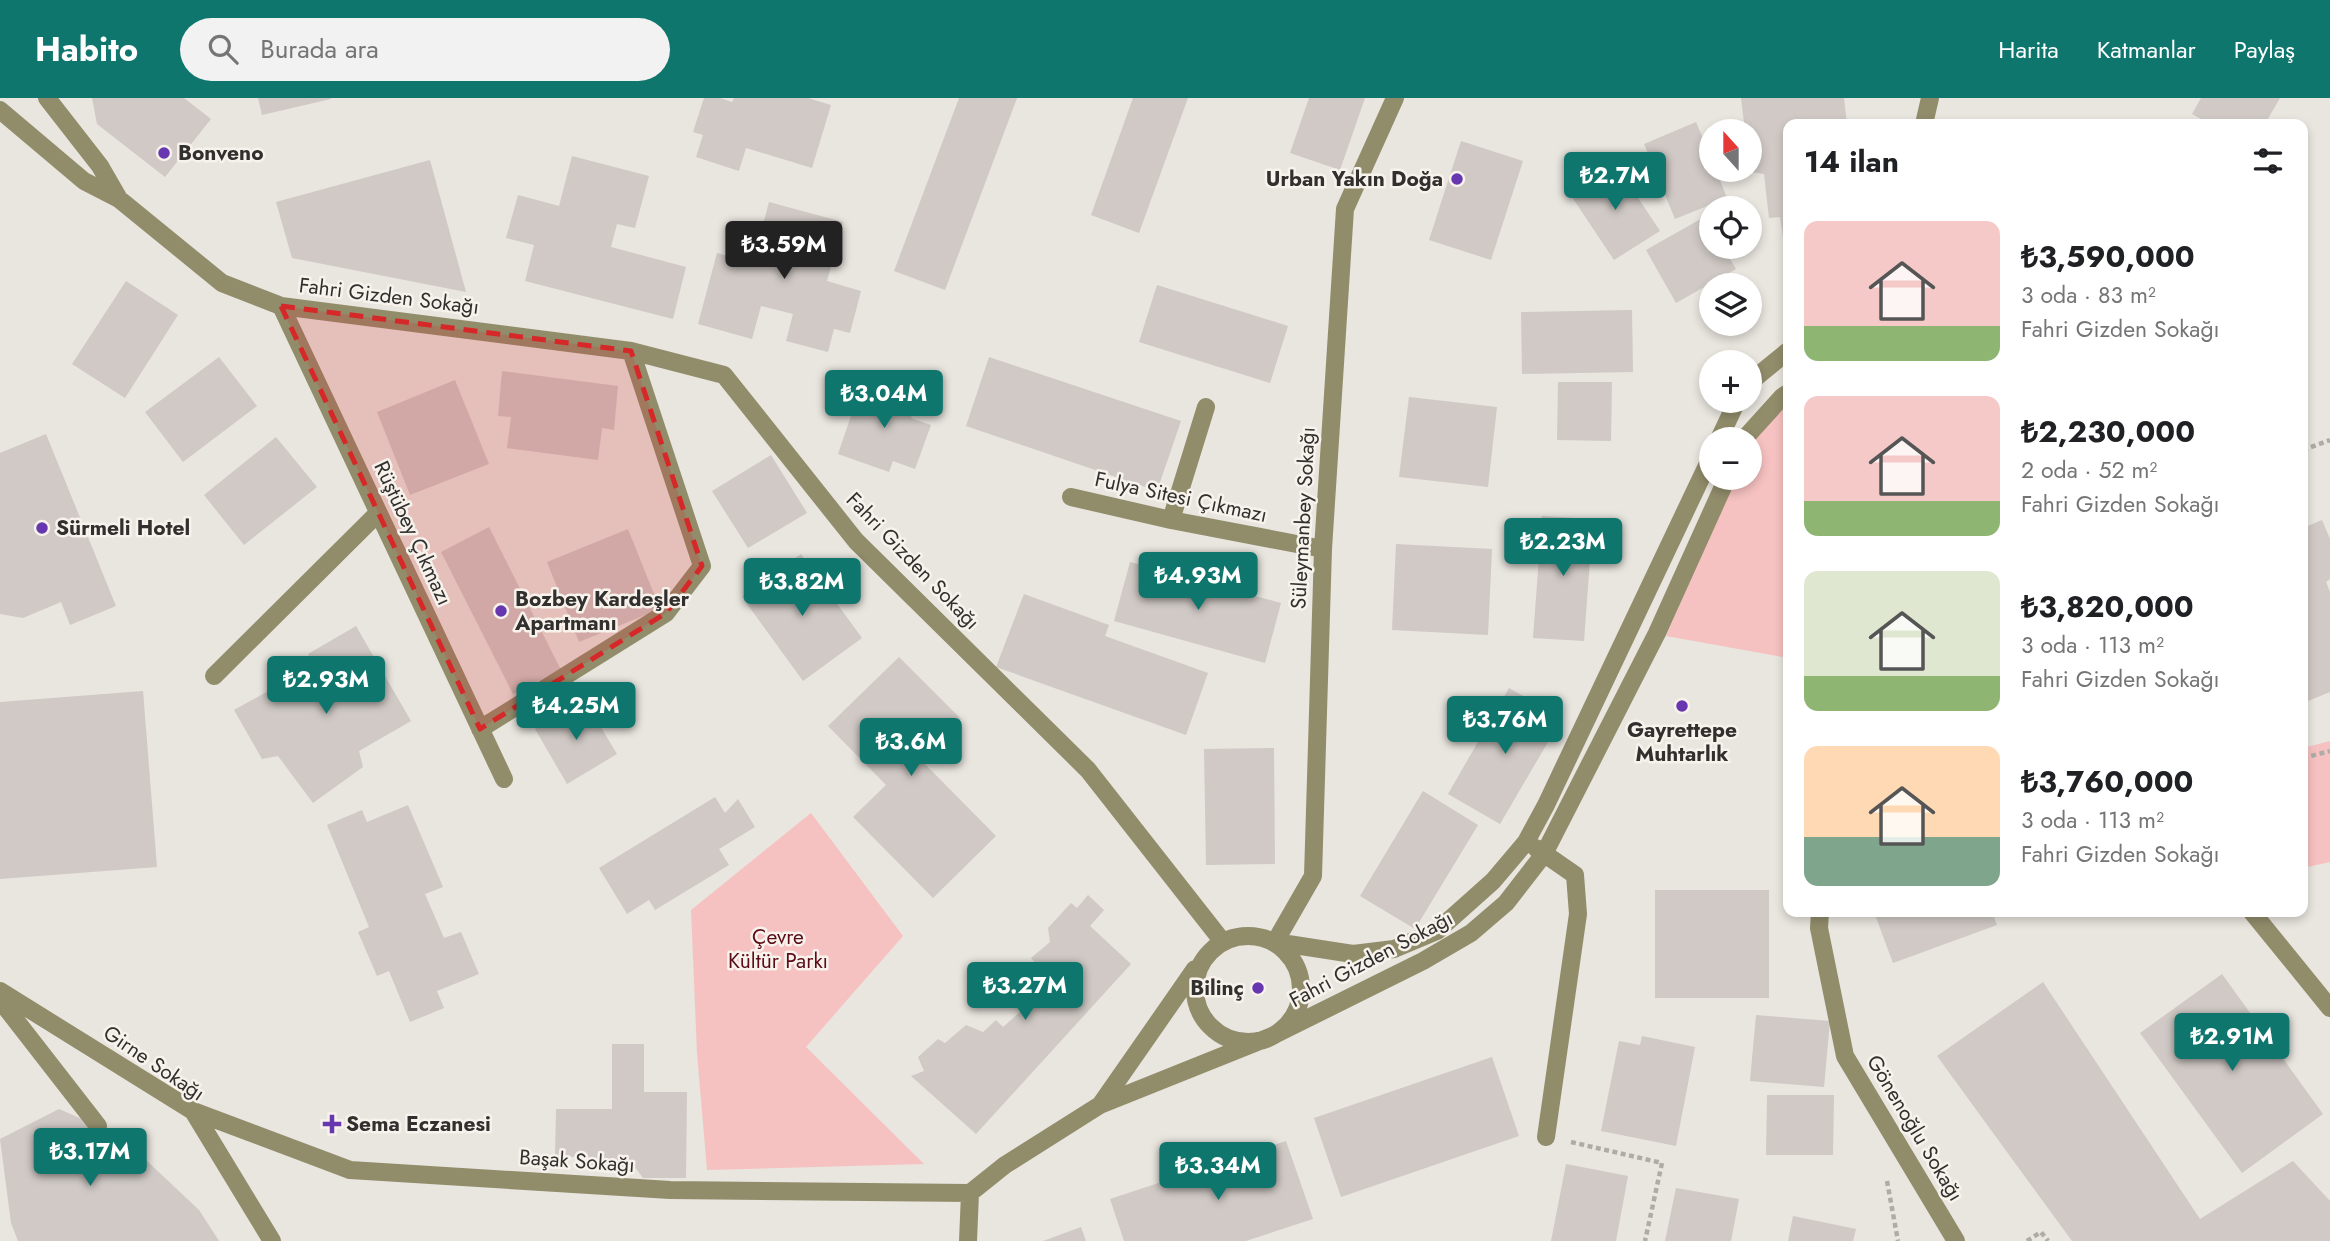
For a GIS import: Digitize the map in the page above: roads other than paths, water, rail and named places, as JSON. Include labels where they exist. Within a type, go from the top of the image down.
[{"type":"street","points":[[12,98],[14,122]]},
{"type":"street","name":"Fahri Gizden Sokağı","points":[[47,98],[100,166],[120,199]]},
{"type":"street","name":"Süleymanbey Sokağı","points":[[1275,942],[1313,876],[1323,549],[1345,209],[1395,98]]},
{"type":"street","points":[[1925,119],[1930,98]]},
{"type":"street","name":"Fahri Gizden Sokağı","points":[[0,110],[84,181],[120,199],[222,283],[281,306],[631,351],[724,375],[856,541],[1087,770],[1223,942]]},
{"type":"street","name":"Rüştübey Çıkmazı","points":[[281,306],[505,779]]},
{"type":"street","points":[[481,729],[666,613],[702,566],[631,351]]},
{"type":"street","points":[[1762,372],[1783,355]]},
{"type":"street","points":[[1755,427],[1783,396]]},
{"type":"street","points":[[1171,520],[1206,407]]},
{"type":"street","name":"Fahri Gizden Sokağı","points":[[1275,942],[1353,954],[1394,949],[1437,931],[1493,881],[1526,842],[1699,482]]},
{"type":"street","name":"Fahri Gizden Sokağı","points":[[1272,1036],[1423,961],[1471,933],[1506,902],[1544,854],[1657,633],[1722,490]]},
{"type":"street","name":"Fulya Sitesi Çıkmazı","points":[[1072,497],[1171,520],[1323,549]]},
{"type":"street","points":[[214,676],[378,513]]},
{"type":"street","points":[[1526,842],[1575,875],[1578,914],[1546,1137]]},
{"type":"street","name":"Gönenoğlu Sokağı","points":[[1820,917],[1819,928],[1845,1056],[1956,1241]]},
{"type":"street","points":[[2256,917],[2330,1008]]},
{"type":"street","points":[[968,1241],[970,1193],[1005,1165],[1100,1105],[1272,1036],[1286,1026],[1295,1014],[1301,998],[1301,982],[1296,966],[1287,953],[1275,942],[1258,936],[1240,936],[1223,942],[1203,958],[1100,1105]]},
{"type":"street","points":[[1203,958],[1195,987],[1198,1004],[1206,1021],[1219,1033],[1236,1041],[1255,1041],[1272,1036]]},
{"type":"street","name":"Girne Sokağı","points":[[0,991],[193,1111],[272,1241]]},
{"type":"street","points":[[0,1000],[98,1126]]},
{"type":"street","name":"Başak Sokağı","points":[[193,1111],[350,1170],[670,1189],[970,1193]]},
{"type":"place","name":"Bonveno","points":[[164,153]]},
{"type":"place","name":"Urban Yakın Doğa","points":[[1457,179]]},
{"type":"place","name":"Sürmeli Hotel","points":[[42,528]]},
{"type":"place","name":"Bozbey Kardeşler Apartmanı","points":[[501,611]]},
{"type":"place","name":"Gayrettepe Muhtarlık","points":[[1682,706]]},
{"type":"place","name":"Bilinç","points":[[1258,988]]},
{"type":"place","name":"Sema Eczanesi","points":[[332,1124]]},
{"type":"park label","name":"Çevre Kültür Parkı","points":[[778,949]]}]
